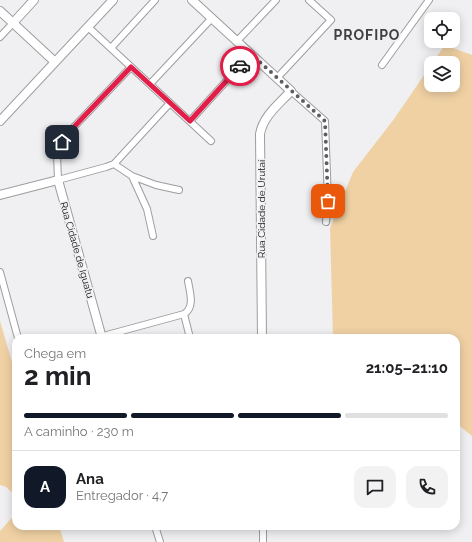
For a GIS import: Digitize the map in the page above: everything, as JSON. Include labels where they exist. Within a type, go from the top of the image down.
[{"type":"street","points":[[0,37],[34,0]]},
{"type":"street","points":[[0,121],[113,0]]},
{"type":"street","points":[[111,48],[155,0]]},
{"type":"street","points":[[192,0],[325,121],[328,201],[326,222]]},
{"type":"street","points":[[237,41],[276,0]]},
{"type":"street","points":[[277,78],[331,20],[309,0]]},
{"type":"street","points":[[382,65],[429,0]]},
{"type":"street","points":[[0,11],[55,62]]},
{"type":"street","points":[[150,84],[212,18]]},
{"type":"street","points":[[88,27],[211,141]]},
{"type":"street","points":[[190,121],[251,54]]},
{"type":"street","name":"Rua Cidade de Iguatu","points":[[99,334],[58,180],[57,161],[59,148],[66,136],[131,67]]},
{"type":"street","name":"Rua Cidade de Urutaí","points":[[262,334],[260,134],[265,119],[291,90]]},
{"type":"street","points":[[0,195],[114,164],[170,102]]},
{"type":"street","points":[[114,164],[132,176],[151,183],[179,190]]},
{"type":"street","points":[[132,176],[147,209],[153,236]]},
{"type":"street","points":[[0,272],[17,334]]},
{"type":"street","points":[[114,334],[184,314],[190,308],[191,303],[188,281]]},
{"type":"street","points":[[184,314],[189,334]]},
{"type":"street","points":[[156,530],[160,542]]},
{"type":"street","points":[[263,530],[263,542]]},
{"type":"shaded area","points":[[443,48],[453,48],[472,55],[472,436],[460,426],[460,334],[333,334],[330,228],[353,172],[394,119],[424,75],[424,92],[460,92],[460,56],[437,56]]},
{"type":"shaded area","points":[[0,321],[12,362],[12,492],[6,487],[0,485]]},
{"type":"shaded area","points":[[12,517],[12,530],[60,530],[64,542],[0,542],[0,531]]},
{"type":"way so far","points":[[240,66],[251,54],[325,121],[328,201]]},
{"type":"district","name":"PROFIPO","points":[[367,35]]},
{"type":"route","points":[[62,142],[71,130],[131,67],[190,121],[240,66]]}]
